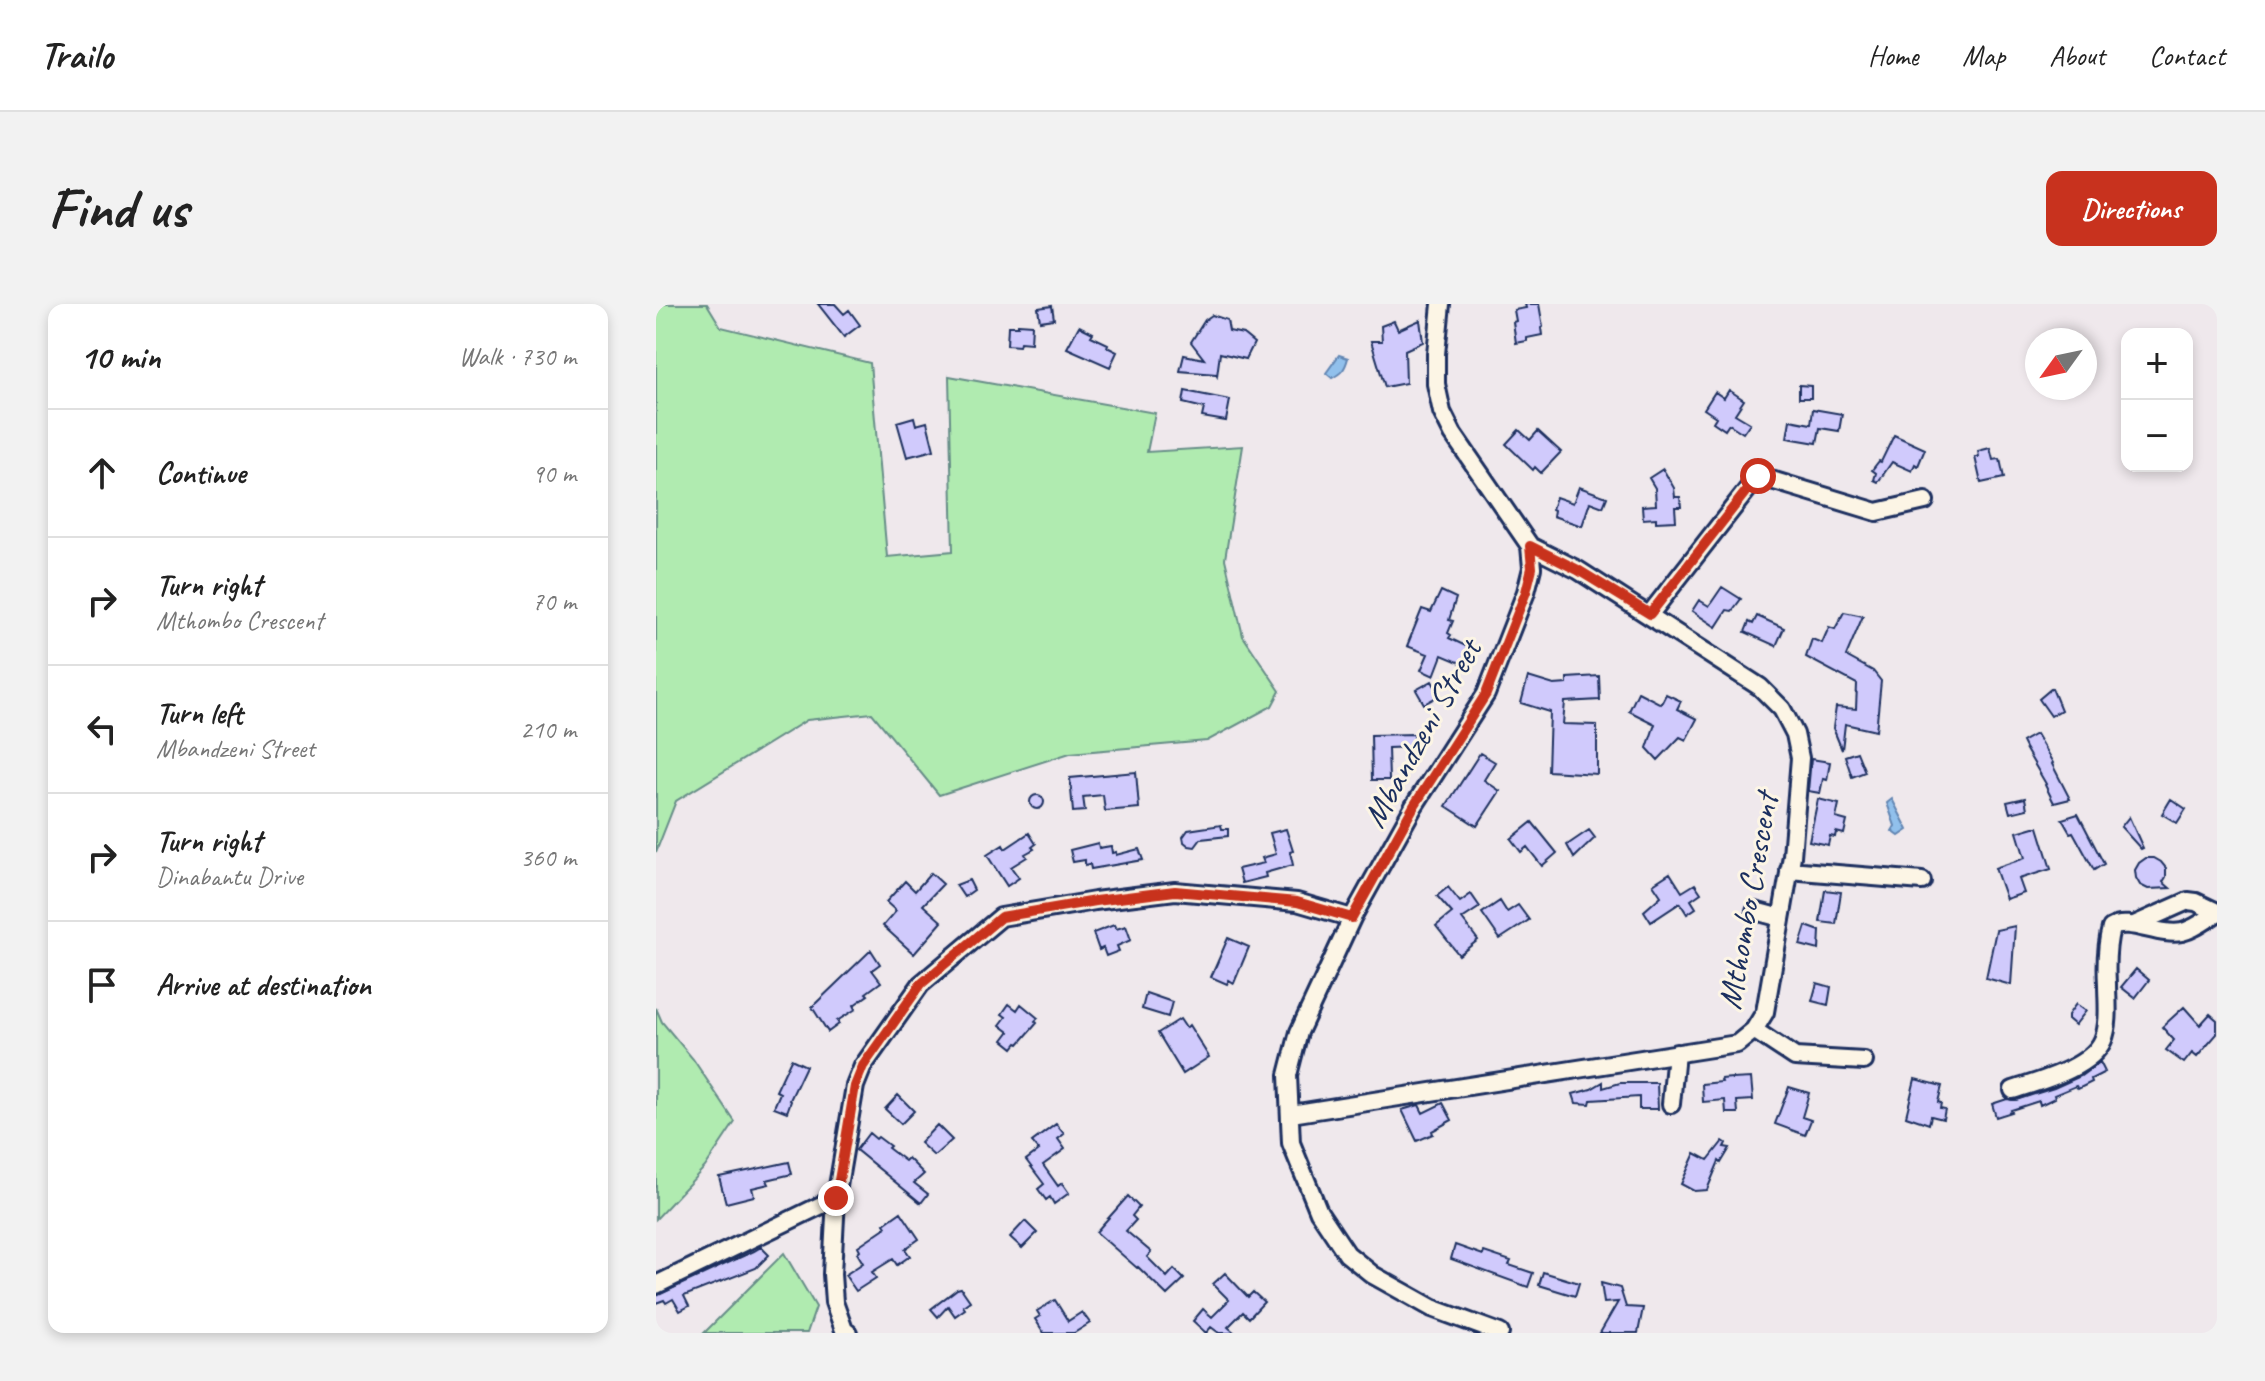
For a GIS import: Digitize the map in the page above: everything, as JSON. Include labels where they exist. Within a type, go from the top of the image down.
[{"type":"street","points":[[1441,304],[1436,384],[1442,412],[1453,434],[1530,546]]},
{"type":"street","points":[[1650,614],[1758,476],[1877,512],[1925,501]]},
{"type":"street","name":"Mthombo Crescent","points":[[1291,1114],[1737,1044],[1754,1030],[1765,1012],[1789,870],[1800,758],[1795,734],[1782,709],[1760,687],[1650,614],[1578,570],[1530,546]]},
{"type":"street","name":"Mbandzeni Street","points":[[1500,1333],[1432,1308],[1373,1275],[1347,1254],[1319,1212],[1291,1143],[1288,1075],[1299,1032],[1352,918],[1414,806],[1486,694],[1526,592],[1532,568],[1530,546]]},
{"type":"street","points":[[1789,870],[1922,881]]},
{"type":"street","points":[[848,1333],[844,1330],[834,1302],[832,1274],[836,1198],[855,1086],[863,1066],[921,984],[1001,917],[1175,891],[1297,902],[1352,918]]},
{"type":"street","points":[[2134,925],[2188,901],[2217,912]]},
{"type":"street","points":[[1755,911],[1781,918]]},
{"type":"street","points":[[2013,1090],[2066,1071],[2095,1053],[2103,1041],[2107,1027],[2106,964],[2110,931],[2117,924],[2180,932],[2193,928],[2217,912]]},
{"type":"street","points":[[1754,1030],[1795,1057],[1864,1061]]},
{"type":"street","points":[[1671,1104],[1676,1053]]},
{"type":"street","points":[[656,1285],[836,1198]]},
{"type":"green space","points":[[656,304],[707,304],[721,327],[870,363],[887,557],[953,551],[949,376],[1155,413],[1147,452],[1243,446],[1225,559],[1243,636],[1280,691],[1272,706],[1207,741],[1070,753],[939,795],[872,713],[807,720],[676,801],[656,852]]},
{"type":"green space","points":[[656,1008],[662,1022],[693,1059],[735,1122],[705,1167],[656,1219]]},
{"type":"green space","points":[[784,1253],[816,1307],[807,1333],[704,1333]]},
{"type":"water","points":[[1339,355],[1348,358],[1347,362],[1343,370],[1332,378],[1326,373]]},
{"type":"water","points":[[1892,799],[1908,830],[1899,836],[1892,831],[1895,826],[1887,803]]},
{"type":"building","points":[[818,304],[835,304],[844,314],[849,310],[860,325],[844,337]]},
{"type":"building","points":[[1525,304],[1539,304],[1542,335],[1516,343],[1514,310],[1526,308]]},
{"type":"building","points":[[1052,306],[1054,319],[1040,321],[1038,308]]},
{"type":"building","points":[[1212,315],[1227,320],[1229,331],[1243,334],[1254,343],[1246,359],[1220,353],[1217,376],[1180,371],[1184,355],[1204,359],[1191,342],[1205,320]]},
{"type":"building","points":[[1420,320],[1423,342],[1405,350],[1406,383],[1385,387],[1371,341],[1382,341],[1381,326],[1394,321],[1398,330]]},
{"type":"building","points":[[1032,325],[1031,343],[1007,345],[1008,326]]},
{"type":"building","points":[[1079,326],[1117,352],[1110,367],[1067,348]]},
{"type":"building","points":[[1799,385],[1811,386],[1811,398],[1799,398]]},
{"type":"building","points":[[1729,390],[1744,400],[1735,414],[1750,423],[1743,433],[1729,424],[1725,430],[1713,422],[1716,417],[1704,409],[1715,392],[1724,398]]},
{"type":"building","points":[[1185,391],[1230,400],[1226,421],[1202,417],[1204,408],[1183,403]]},
{"type":"building","points":[[1813,409],[1842,414],[1839,431],[1820,428],[1817,443],[1787,438],[1790,420],[1811,424]]},
{"type":"building","points":[[914,417],[916,425],[927,422],[934,450],[907,457],[897,422]]},
{"type":"building","points":[[1519,430],[1530,440],[1538,431],[1561,452],[1541,473],[1535,467],[1533,470],[1506,444]]},
{"type":"building","points":[[1894,435],[1925,449],[1918,466],[1915,464],[1912,471],[1892,462],[1878,482],[1874,480],[1876,473],[1872,470],[1881,462]]},
{"type":"building","points":[[1990,448],[1993,460],[2000,459],[2004,478],[1981,483],[1975,457],[1979,457],[1978,451]]},
{"type":"building","points":[[1663,469],[1674,488],[1675,497],[1680,497],[1681,507],[1675,507],[1676,521],[1643,519],[1642,506],[1656,505],[1655,488],[1649,478]]},
{"type":"building","points":[[1579,487],[1607,497],[1603,507],[1590,502],[1582,526],[1553,516],[1552,509],[1556,497],[1573,503]]},
{"type":"building","points":[[1722,587],[1741,599],[1732,611],[1727,610],[1716,627],[1692,611],[1699,600],[1709,606]]},
{"type":"building","points":[[1441,591],[1456,598],[1449,620],[1453,621],[1449,638],[1470,648],[1463,664],[1442,655],[1434,676],[1421,670],[1428,654],[1407,646],[1422,609],[1431,612]]},
{"type":"building","points":[[1844,612],[1863,616],[1846,656],[1873,671],[1881,681],[1876,731],[1845,724],[1842,750],[1833,728],[1836,707],[1856,709],[1857,684],[1806,657],[1812,639],[1822,643],[1829,627],[1835,629]]},
{"type":"building","points":[[1757,616],[1784,628],[1776,646],[1745,632],[1749,622],[1753,624]]},
{"type":"building","points":[[1599,676],[1600,700],[1565,702],[1563,724],[1597,725],[1597,774],[1548,771],[1550,712],[1521,703],[1528,677],[1554,685],[1567,684],[1567,678]]},
{"type":"building","points":[[1432,681],[1440,695],[1424,704],[1416,690]]},
{"type":"building","points":[[2052,688],[2061,710],[2051,716],[2039,699]]},
{"type":"building","points":[[1638,692],[1661,704],[1666,694],[1681,701],[1677,709],[1697,719],[1686,740],[1680,737],[1658,760],[1647,748],[1655,724],[1629,711]]},
{"type":"building","points":[[1414,734],[1415,747],[1388,748],[1389,780],[1372,780],[1371,735]]},
{"type":"building","points":[[2036,734],[2070,799],[2054,803],[2025,748],[2022,742]]},
{"type":"building","points":[[1857,752],[1865,772],[1852,777],[1845,756]]},
{"type":"building","points":[[1480,753],[1495,762],[1484,780],[1500,791],[1477,826],[1446,806]]},
{"type":"building","points":[[1811,759],[1830,762],[1827,780],[1823,779],[1820,793],[1808,791]]},
{"type":"building","points":[[1136,772],[1139,808],[1105,811],[1103,795],[1083,797],[1085,811],[1073,812],[1070,778]]},
{"type":"building","points":[[1037,795],[1044,802],[1037,809],[1030,802]]},
{"type":"building","points":[[2025,798],[2027,809],[2010,813],[2007,802]]},
{"type":"building","points":[[1818,799],[1839,804],[1836,818],[1847,821],[1844,834],[1836,832],[1835,837],[1830,836],[1828,845],[1809,841]]},
{"type":"building","points":[[2171,799],[2186,809],[2177,823],[2162,814]]},
{"type":"building","points":[[2078,814],[2104,864],[2094,870],[2073,832],[2070,833],[2062,819]]},
{"type":"building","points":[[2129,817],[2143,848],[2141,849],[2121,827]]},
{"type":"building","points":[[1532,822],[1557,853],[1542,866],[1527,847],[1521,852],[1511,839]]},
{"type":"building","points":[[1221,825],[1222,829],[1228,829],[1228,836],[1201,839],[1195,847],[1184,842],[1183,837],[1188,830]]},
{"type":"building","points":[[2038,827],[2051,869],[2019,879],[2024,893],[2006,899],[1995,868],[2025,858],[2017,832]]},
{"type":"building","points":[[1286,829],[1293,851],[1290,852],[1293,865],[1242,883],[1238,869],[1264,863],[1262,858],[1276,854],[1270,833]]},
{"type":"building","points":[[1589,830],[1595,838],[1574,858],[1567,845]]},
{"type":"building","points":[[1029,833],[1036,844],[1032,847],[1034,849],[1011,867],[1019,878],[1007,886],[987,855],[1003,845],[1005,849]]},
{"type":"building","points":[[1098,843],[1099,848],[1111,846],[1112,853],[1116,852],[1116,855],[1139,849],[1143,860],[1091,869],[1090,864],[1085,865],[1085,860],[1073,862],[1070,850]]},
{"type":"building","points":[[2146,858],[2154,858],[2166,868],[2163,882],[2170,888],[2148,889],[2140,885],[2135,870]]},
{"type":"building","points":[[931,873],[943,884],[923,905],[942,922],[914,954],[883,926],[896,911],[886,902],[905,881],[915,891]]},
{"type":"building","points":[[1670,873],[1682,892],[1695,884],[1701,893],[1691,900],[1696,908],[1687,914],[1680,903],[1651,922],[1644,911],[1661,896],[1653,884]]},
{"type":"building","points":[[969,880],[974,890],[964,897],[956,885]]},
{"type":"building","points":[[1448,887],[1460,902],[1471,894],[1480,907],[1462,919],[1478,940],[1459,955],[1436,926],[1452,913],[1437,896]]},
{"type":"building","points":[[1825,890],[1841,892],[1836,924],[1820,922]]},
{"type":"building","points":[[1500,901],[1507,912],[1518,905],[1529,920],[1500,939],[1482,913]]},
{"type":"building","points":[[1114,925],[1116,929],[1126,926],[1131,940],[1117,946],[1119,951],[1106,956],[1103,948],[1099,950],[1093,933]]},
{"type":"building","points":[[1806,926],[1820,931],[1819,950],[1800,945]]},
{"type":"building","points":[[2015,926],[2011,985],[1986,978],[1996,930]]},
{"type":"building","points":[[1228,938],[1249,947],[1234,983],[1229,980],[1227,984],[1211,977]]},
{"type":"building","points":[[871,950],[880,964],[872,970],[881,982],[854,1005],[856,1009],[837,1021],[839,1024],[828,1032],[812,1007]]},
{"type":"building","points":[[2136,969],[2149,980],[2135,998],[2121,987]]},
{"type":"building","points":[[1817,983],[1831,987],[1828,1005],[1812,1001]]},
{"type":"building","points":[[1146,993],[1172,1002],[1168,1017],[1142,1009]]},
{"type":"building","points":[[1009,1004],[1017,1010],[1021,1004],[1038,1018],[1037,1023],[1013,1048],[1003,1040],[1009,1032],[1000,1025],[1006,1017],[1002,1014]]},
{"type":"building","points":[[2076,1004],[2086,1011],[2075,1025],[2068,1015]]},
{"type":"building","points":[[2184,1007],[2200,1025],[2210,1014],[2217,1020],[2217,1034],[2197,1057],[2192,1053],[2184,1063],[2166,1050],[2174,1040],[2162,1027]]},
{"type":"building","points":[[1180,1019],[1186,1028],[1189,1025],[1209,1057],[1183,1074],[1158,1033]]},
{"type":"building","points":[[791,1059],[806,1066],[787,1112],[774,1107],[780,1093],[776,1091]]},
{"type":"building","points":[[2100,1062],[2105,1072],[2091,1079],[2092,1082],[2054,1095],[2055,1098],[2040,1105],[2039,1101],[1996,1117],[1992,1104],[2054,1088],[2081,1076]]},
{"type":"building","points":[[1751,1078],[1753,1100],[1737,1101],[1738,1113],[1726,1113],[1725,1100],[1703,1102],[1702,1084]]},
{"type":"building","points":[[1915,1079],[1942,1086],[1938,1102],[1941,1103],[1940,1108],[1945,1109],[1943,1119],[1931,1116],[1929,1124],[1906,1116]]},
{"type":"building","points":[[1603,1082],[1603,1088],[1620,1083],[1657,1083],[1658,1109],[1639,1109],[1639,1097],[1576,1103],[1573,1094]]},
{"type":"building","points":[[1789,1087],[1809,1093],[1802,1117],[1811,1120],[1805,1135],[1775,1124]]},
{"type":"building","points":[[898,1095],[914,1111],[901,1124],[885,1109]]},
{"type":"building","points":[[1443,1103],[1452,1120],[1417,1141],[1402,1110],[1419,1105],[1423,1113]]},
{"type":"building","points":[[1056,1124],[1064,1134],[1058,1139],[1065,1149],[1043,1165],[1058,1186],[1062,1183],[1069,1193],[1054,1204],[1050,1197],[1046,1200],[1038,1189],[1044,1184],[1026,1160],[1039,1150],[1032,1142]]},
{"type":"building","points":[[937,1125],[952,1140],[934,1156],[920,1143]]},
{"type":"building","points":[[869,1133],[890,1146],[888,1148],[905,1161],[908,1158],[924,1174],[914,1183],[928,1194],[921,1203],[856,1150]]},
{"type":"building","points":[[1723,1141],[1726,1143],[1724,1147],[1730,1148],[1721,1163],[1719,1161],[1707,1190],[1694,1191],[1681,1184],[1695,1153],[1708,1160]]},
{"type":"building","points":[[789,1162],[792,1174],[767,1180],[769,1184],[752,1188],[754,1196],[726,1203],[719,1177]]},
{"type":"building","points":[[1128,1196],[1139,1207],[1132,1216],[1136,1220],[1126,1231],[1151,1252],[1147,1257],[1167,1277],[1174,1269],[1184,1279],[1167,1295],[1096,1232]]},
{"type":"building","points":[[901,1212],[919,1239],[905,1249],[910,1256],[897,1265],[893,1259],[872,1272],[876,1278],[856,1291],[845,1275],[863,1263],[857,1253],[860,1250],[858,1246],[886,1227],[884,1224]]},
{"type":"building","points":[[1025,1221],[1037,1233],[1022,1248],[1010,1237]]},
{"type":"building","points":[[1455,1245],[1511,1261],[1509,1265],[1533,1273],[1528,1287],[1451,1259]]},
{"type":"building","points":[[761,1247],[769,1255],[756,1268],[684,1296],[689,1306],[680,1311],[673,1299],[656,1303],[656,1296]]},
{"type":"building","points":[[1543,1272],[1579,1283],[1575,1296],[1539,1285]]},
{"type":"building","points":[[1225,1273],[1248,1297],[1253,1292],[1264,1302],[1249,1318],[1243,1312],[1228,1327],[1235,1333],[1219,1333],[1211,1327],[1206,1333],[1193,1321],[1203,1309],[1212,1317],[1229,1300],[1213,1284]]},
{"type":"building","points":[[1601,1283],[1620,1288],[1626,1307],[1643,1308],[1638,1333],[1600,1333],[1618,1302],[1604,1303]]},
{"type":"building","points":[[961,1288],[970,1301],[963,1306],[965,1309],[955,1316],[948,1306],[938,1317],[931,1309]]},
{"type":"building","points":[[1055,1300],[1068,1321],[1082,1312],[1090,1323],[1074,1333],[1044,1333],[1035,1319],[1040,1316],[1037,1311]]},
{"type":"route","points":[[836,1198],[855,1086],[863,1066],[921,984],[1001,917],[1175,891],[1297,902],[1352,918],[1414,806],[1486,694],[1526,592],[1532,568],[1530,546],[1578,570],[1650,614],[1758,476]]}]
